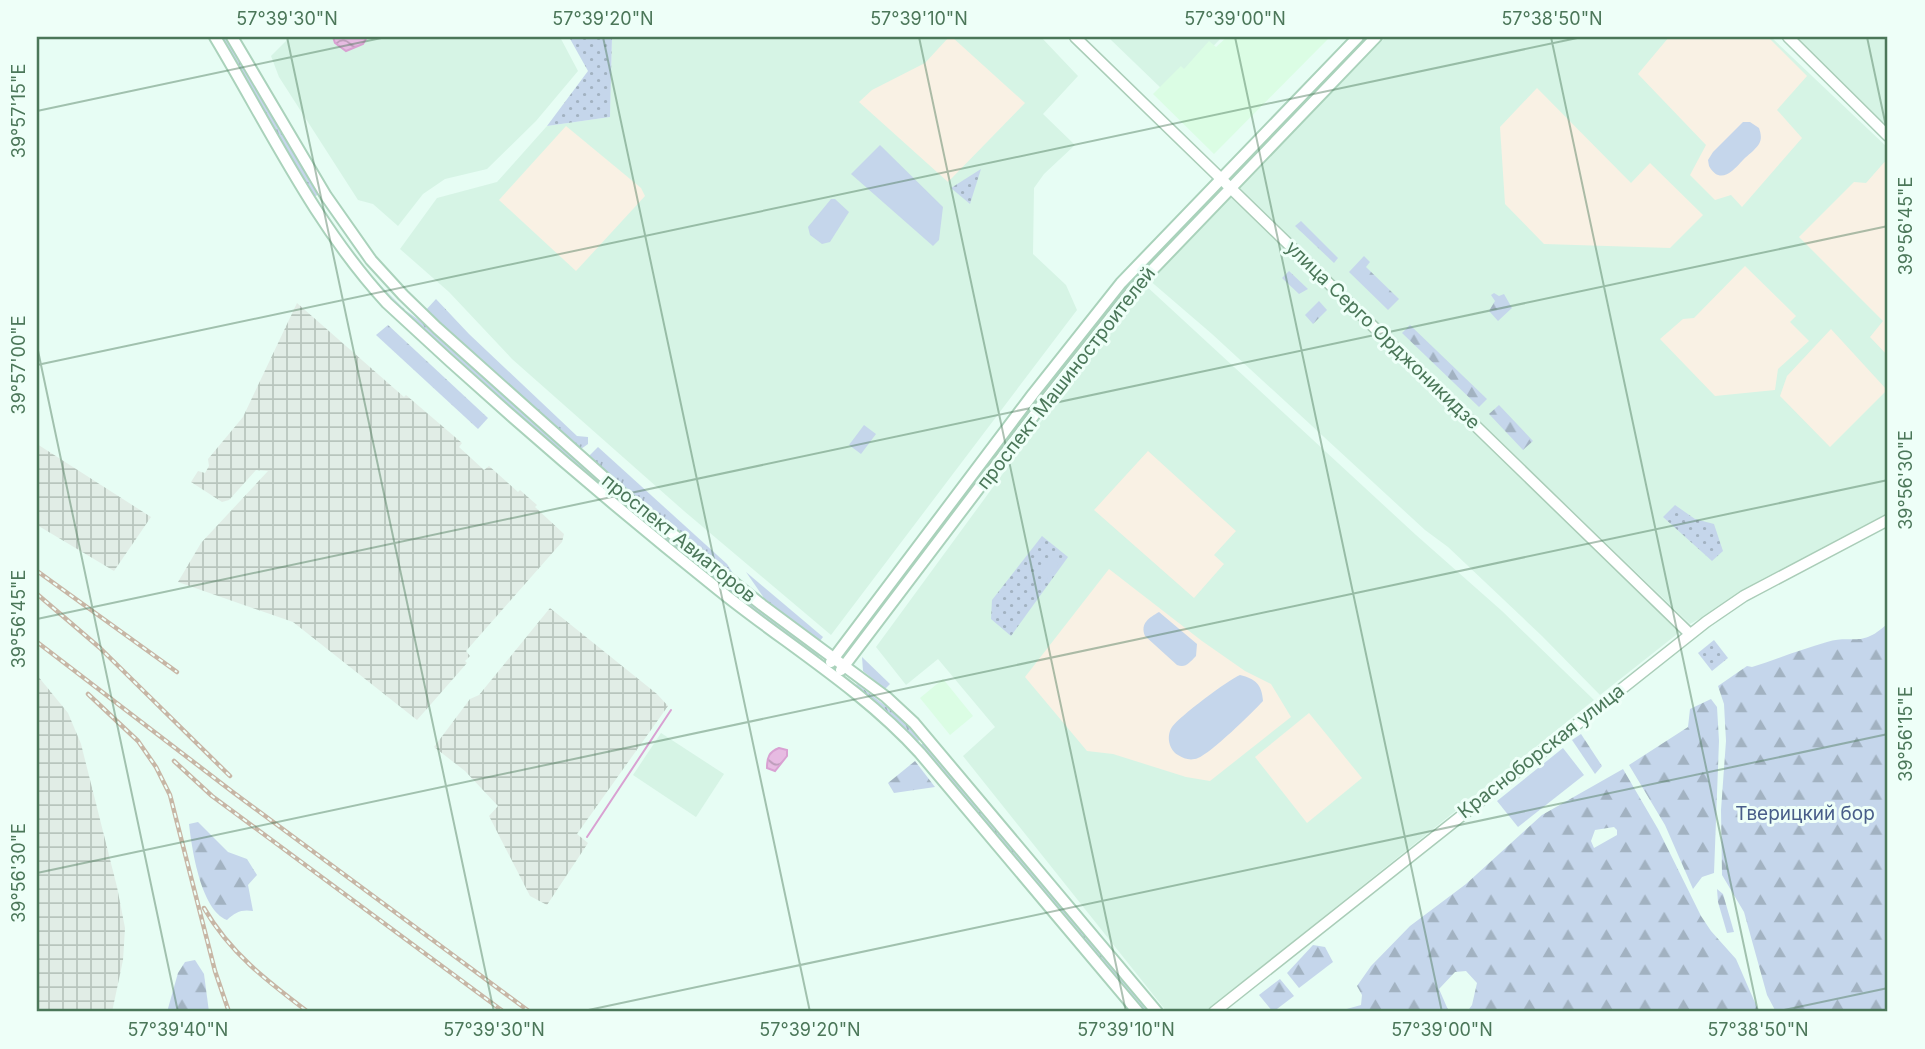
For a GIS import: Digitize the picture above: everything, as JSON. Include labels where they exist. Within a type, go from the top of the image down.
[{"type":"main road","name":"проспект Авиаторов","points":[[215,37],[318,212],[356,268],[387,303],[611,504],[751,615],[874,707],[909,740],[1138,1012]]},
{"type":"main road","name":"проспект Авиаторов","points":[[232,37],[326,196],[371,260],[403,295],[626,497],[762,605],[886,697],[914,723],[1157,1012]]},
{"type":"main road","name":"проспект Машиностроителей","points":[[825,670],[1025,404],[1108,299],[1137,265],[1358,37]]},
{"type":"main road","name":"проспект Машиностроителей","points":[[835,678],[1110,317],[1143,278],[1376,37]]},
{"type":"street","name":"улица Серго Орджоникидзе","points":[[1075,37],[1690,634]]},
{"type":"street","points":[[1788,37],[1888,136]]},
{"type":"street","name":"Красноборская улица","points":[[1214,1012],[1690,634],[1744,596],[1888,520]]},
{"type":"shaded area","points":[[287,37],[560,37],[578,71],[536,121],[487,169],[445,179],[423,194],[398,226],[373,204],[358,200],[279,77],[271,56]]},
{"type":"shaded area","points":[[612,37],[1041,37],[1078,76],[1043,114],[1075,145],[1044,174],[1034,188],[1033,254],[1066,285],[1077,310],[831,635],[684,511],[512,359],[449,292],[400,249],[437,198],[497,182],[547,126],[610,117]]},
{"type":"shaded area","points":[[949,37],[1025,103],[948,182],[859,102],[872,90],[925,63]]},
{"type":"shaded area","points":[[1108,37],[1222,37],[1191,69],[1163,90]]},
{"type":"shaded area","points":[[1227,37],[1330,37],[1214,154],[1153,94],[1181,66],[1184,69],[1209,41],[1216,47]]},
{"type":"shaded area","points":[[1386,37],[1771,37],[1888,148],[1888,514],[1690,624],[1238,189]]},
{"type":"shaded area","points":[[1669,37],[1768,37],[1807,76],[1777,110],[1802,138],[1742,207],[1731,195],[1715,200],[1690,175],[1706,145],[1638,74]]},
{"type":"shaded area","points":[[1791,37],[1888,37],[1888,133]]},
{"type":"shaded area","points":[[1537,88],[1631,183],[1650,163],[1703,215],[1670,248],[1544,244],[1505,204],[1500,127]]},
{"type":"shaded area","points":[[566,126],[641,188],[645,196],[576,271],[499,200]]},
{"type":"shaded area","points":[[1888,158],[1888,356],[1870,337],[1883,321],[1799,237],[1854,182],[1866,183]]},
{"type":"shaded area","points":[[1230,195],[1681,631],[1600,695],[1448,547],[1425,530],[1212,334],[1148,279]]},
{"type":"shaded area","points":[[1745,266],[1796,316],[1790,322],[1809,341],[1778,369],[1775,390],[1715,396],[1660,339],[1683,319],[1694,318]]},
{"type":"shaded area","points":[[1144,284],[1502,611],[1594,700],[1205,1012],[1167,1012],[963,756],[995,727],[938,659],[906,685],[876,647]]},
{"type":"shaded area","points":[[297,303],[404,397],[406,395],[462,443],[459,447],[484,470],[489,466],[518,492],[520,490],[564,534],[562,542],[466,651],[470,656],[465,661],[467,663],[417,720],[293,622],[178,582],[201,543],[268,471],[256,470],[229,500],[222,502],[191,482],[198,471],[205,473],[209,466],[208,459],[243,417]]},
{"type":"shaded area","points":[[1831,329],[1887,390],[1830,447],[1780,396],[1787,376]]},
{"type":"shaded area","points":[[37,444],[151,517],[114,571],[37,525]]},
{"type":"shaded area","points":[[1148,451],[1236,531],[1214,555],[1224,564],[1194,598],[1094,510]]},
{"type":"shaded area","points":[[1109,569],[1202,641],[1245,671],[1271,684],[1291,717],[1210,781],[1186,777],[1113,754],[1087,751],[1025,677]]},
{"type":"shaded area","points":[[550,608],[657,694],[668,706],[577,834],[588,843],[547,905],[530,896],[489,816],[498,806],[465,771],[434,747],[470,699],[479,695]]},
{"type":"shaded area","points":[[37,675],[68,713],[81,744],[117,887],[125,928],[123,960],[112,1012],[37,1012]]},
{"type":"shaded area","points":[[943,679],[973,716],[950,735],[920,698]]},
{"type":"shaded area","points":[[1309,713],[1362,778],[1307,823],[1255,757]]},
{"type":"shaded area","points":[[661,733],[724,774],[696,817],[633,775]]},
{"type":"green space","points":[[221,37],[226,37],[319,194],[314,197]]},
{"type":"green space","points":[[569,37],[612,37],[610,117],[547,126],[588,71]]},
{"type":"green space","points":[[1365,37],[1369,37],[1234,176],[1232,174]]},
{"type":"green space","points":[[1743,122],[1750,122],[1759,128],[1760,142],[1730,172],[1717,175],[1709,166],[1708,160]]},
{"type":"green space","points":[[880,145],[943,207],[939,240],[933,246],[851,174]]},
{"type":"green space","points":[[981,169],[970,204],[951,188]]},
{"type":"green space","points":[[1214,192],[1216,194],[1137,277],[1098,324],[856,642],[854,640],[1037,397],[1125,287]]},
{"type":"green space","points":[[831,199],[835,199],[849,212],[830,242],[822,244],[810,235],[808,227]]},
{"type":"green space","points":[[1301,221],[1338,258],[1334,263],[1295,226]]},
{"type":"green space","points":[[1364,256],[1370,262],[1366,267],[1399,299],[1388,310],[1349,272]]},
{"type":"green space","points":[[1289,271],[1308,289],[1299,294],[1282,278]]},
{"type":"green space","points":[[373,278],[405,310],[427,326],[618,495],[614,499],[405,312]]},
{"type":"green space","points":[[1494,293],[1499,296],[1504,294],[1512,308],[1498,321],[1489,311],[1495,301],[1491,295]]},
{"type":"green space","points":[[436,299],[469,334],[577,436],[588,437],[588,444],[581,449],[576,446],[425,311]]},
{"type":"green space","points":[[1319,301],[1327,310],[1313,324],[1305,315]]},
{"type":"green space","points":[[388,325],[488,418],[478,429],[376,335]]},
{"type":"green space","points":[[1410,325],[1487,399],[1479,407],[1402,333]]},
{"type":"green space","points":[[1499,405],[1533,441],[1523,450],[1489,414]]},
{"type":"green space","points":[[864,425],[876,434],[861,454],[849,445]]},
{"type":"green space","points":[[598,447],[727,564],[736,578],[588,457]]},
{"type":"green space","points":[[1675,505],[1695,519],[1714,524],[1723,551],[1712,561],[1663,517]]},
{"type":"green space","points":[[632,508],[820,655],[818,659],[732,596],[628,512]]},
{"type":"green space","points":[[1042,536],[1068,557],[1011,636],[991,619],[992,600]]},
{"type":"green space","points":[[1051,557],[1059,564],[1046,580],[1038,574]]},
{"type":"green space","points":[[746,572],[823,637],[820,641],[766,601]]},
{"type":"green space","points":[[1159,612],[1197,644],[1196,656],[1183,666],[1177,665],[1145,636],[1145,624]]},
{"type":"green space","name":"Тверицкий бор","points":[[1888,623],[1888,1012],[1776,1012],[1767,995],[1744,912],[1722,875],[1721,810],[1726,741],[1724,704],[1718,686],[1747,666],[1752,667],[1827,642],[1871,636]]},
{"type":"green space","points":[[1714,640],[1728,658],[1712,671],[1698,653]]},
{"type":"green space","points":[[862,657],[890,684],[885,689],[863,671]]},
{"type":"green space","points":[[1240,675],[1257,684],[1263,701],[1204,755],[1190,759],[1175,753],[1169,738],[1172,727],[1204,699]]},
{"type":"green space","points":[[857,684],[904,720],[921,739],[918,741],[885,709],[855,686]]},
{"type":"green space","name":"Тверицкий бор","points":[[1711,699],[1717,707],[1719,741],[1714,873],[1702,877],[1693,889],[1665,825],[1629,765],[1688,727],[1690,709]]},
{"type":"green space","points":[[1581,734],[1602,766],[1595,774],[1572,740]]},
{"type":"green space","points":[[925,742],[1150,1012],[1144,1012],[921,745]]},
{"type":"green space","points":[[1563,748],[1584,775],[1518,827],[1497,801]]},
{"type":"green space","points":[[915,761],[935,787],[894,793],[888,783]]},
{"type":"green space","points":[[1623,769],[1658,829],[1701,916],[1736,959],[1759,1012],[1467,1012],[1472,1005],[1477,983],[1466,971],[1455,972],[1439,989],[1449,1012],[1344,1012],[1343,1010],[1361,1005],[1362,995],[1357,986],[1371,966],[1410,926],[1466,884],[1542,815]],"holes":[[[1614,827],[1617,835],[1594,848],[1591,841],[1595,830]]]},
{"type":"green space","points":[[198,822],[228,852],[247,859],[257,875],[248,885],[253,911],[239,912],[227,920],[218,914],[211,904],[199,878],[190,835],[189,824]]},
{"type":"green space","points":[[1717,889],[1723,894],[1734,932],[1727,933]]},
{"type":"green space","points":[[1313,945],[1325,947],[1333,962],[1299,988],[1287,973]]},
{"type":"green space","points":[[195,960],[204,974],[209,1012],[167,1012],[178,973],[185,962]]},
{"type":"green space","points":[[1280,979],[1294,996],[1273,1012],[1259,995]]},
{"type":"water","points":[[333,37],[367,37],[363,44],[346,51],[335,43]]},
{"type":"water","points":[[779,748],[787,750],[787,756],[775,771],[767,768],[767,761],[769,755]]},
{"type":"waterway","points":[[587,837],[671,710]]},
{"type":"railway","points":[[37,571],[177,672]]},
{"type":"railway","points":[[37,594],[100,648],[230,776]]},
{"type":"railway","points":[[37,642],[234,793],[530,1012]]},
{"type":"railway","points":[[88,694],[138,741],[156,767],[170,795],[215,971],[229,1012]]},
{"type":"railway","points":[[174,761],[212,796],[504,1012]]},
{"type":"railway","points":[[204,908],[238,953],[308,1012]]}]
